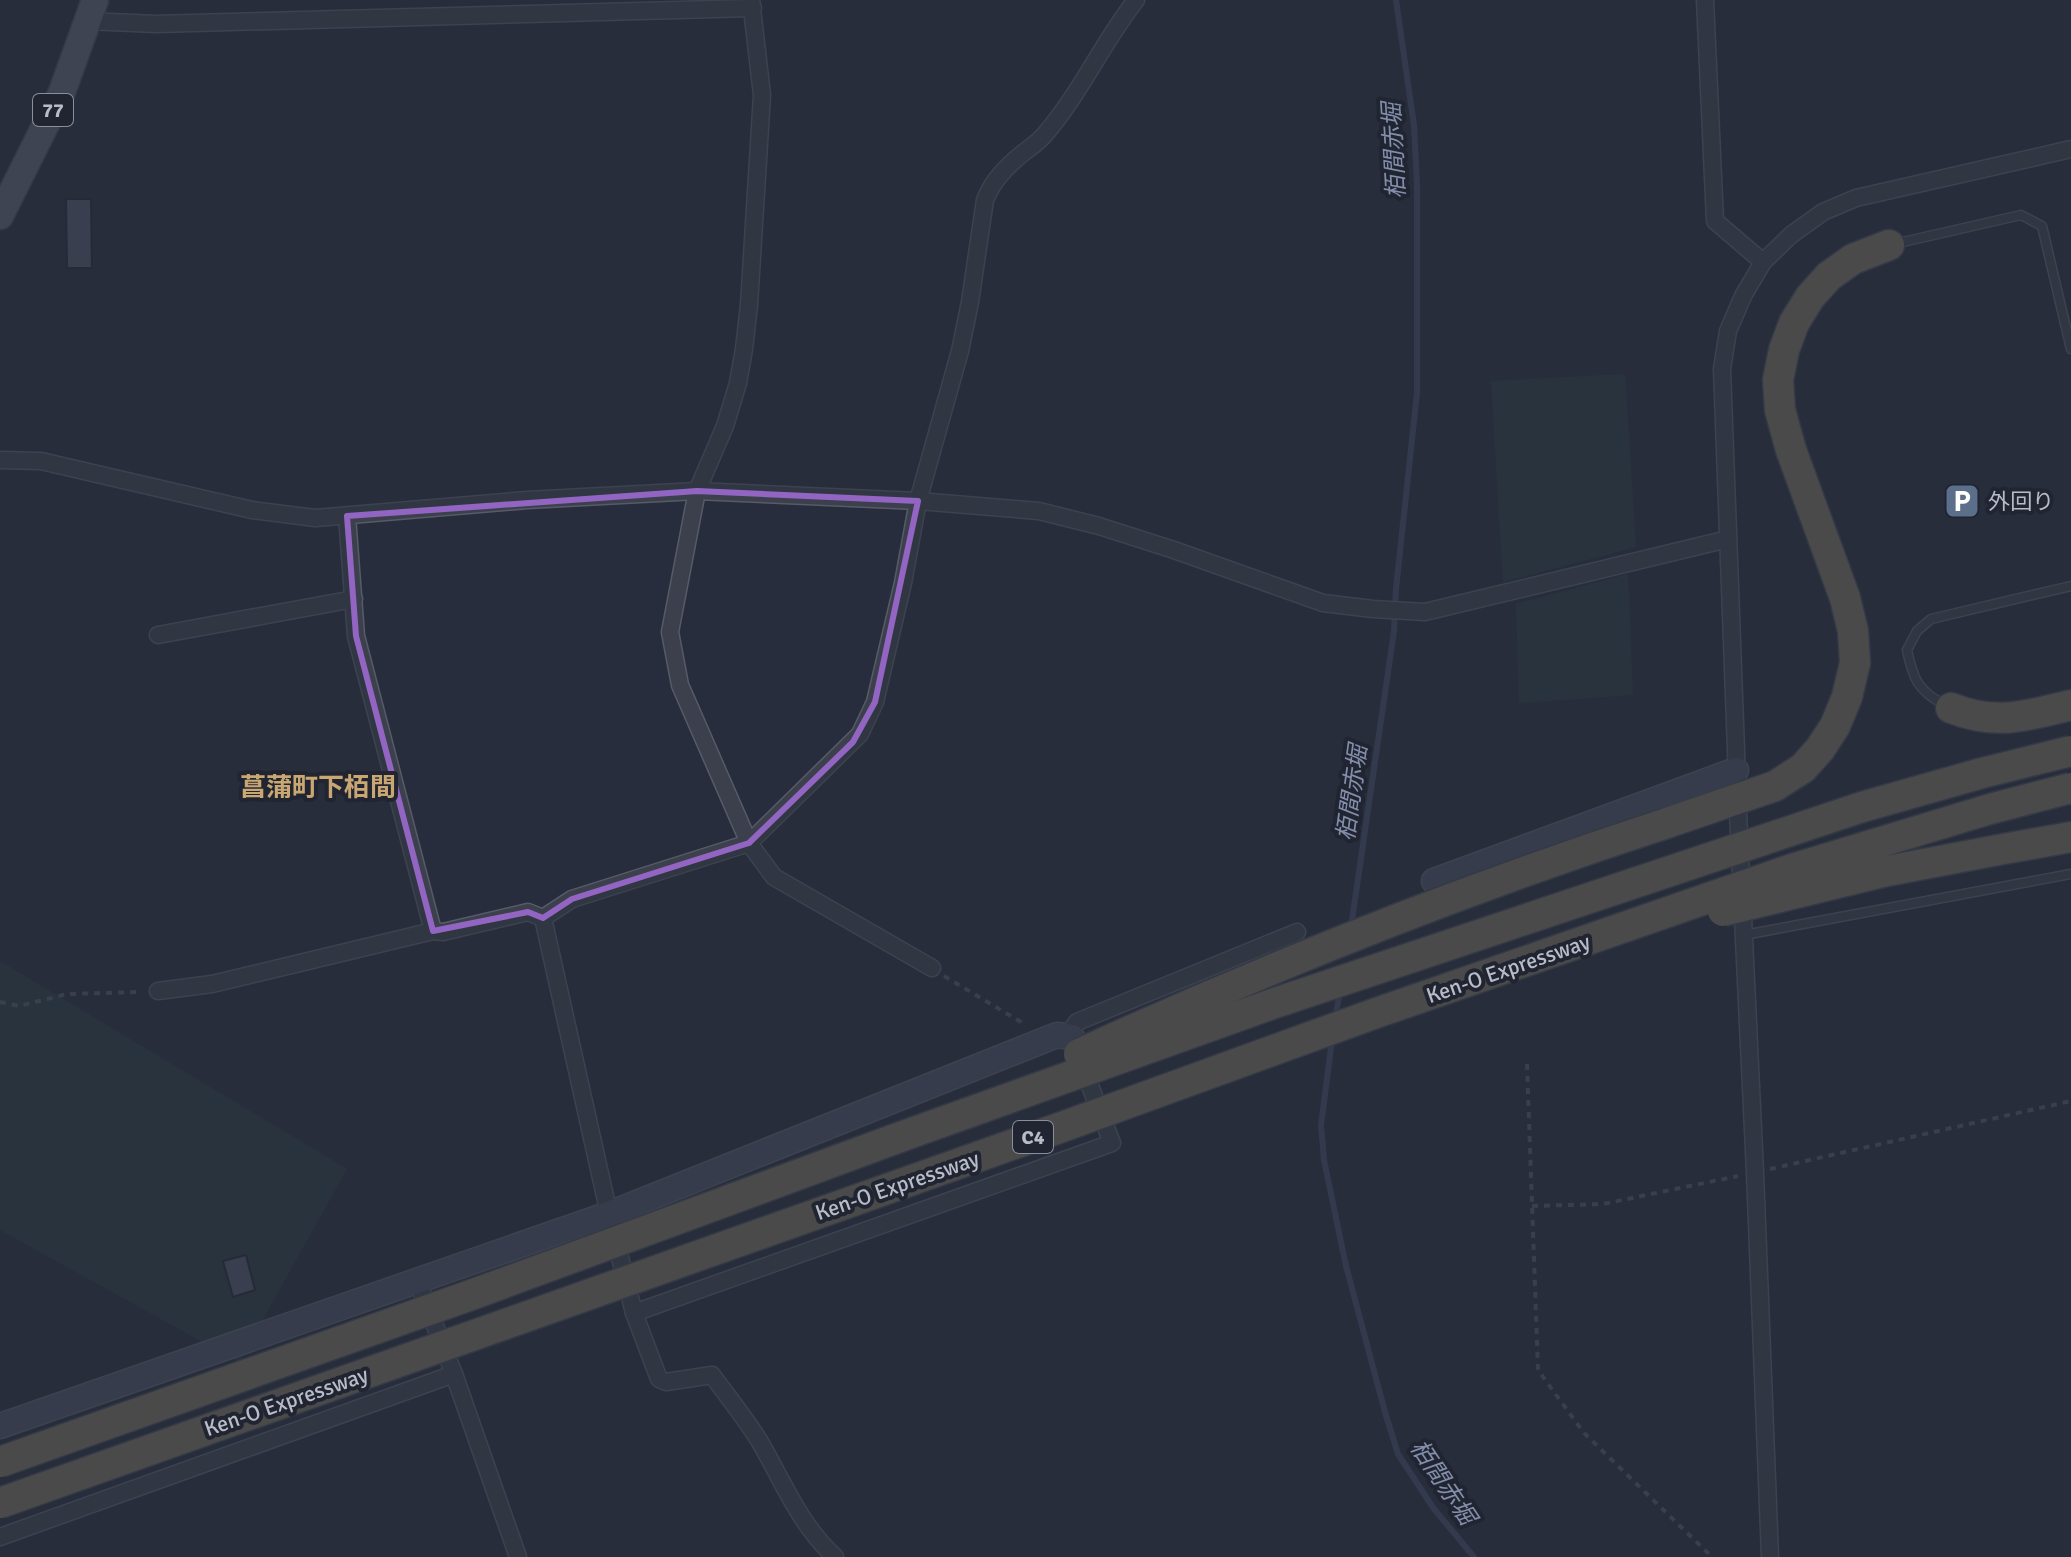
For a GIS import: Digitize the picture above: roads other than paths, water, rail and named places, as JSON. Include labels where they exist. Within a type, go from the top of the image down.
[{"type":"highway","points":[[903,1136],[1194,1002],[1299,959],[1561,858],[1775,786],[1803,768],[1827,738],[1847,697],[1855,663],[1853,631],[1845,598],[1791,450],[1780,410],[1778,380],[1794,323],[1810,297],[1829,276],[1853,259],[1889,245]]},
{"type":"highway","points":[[1951,708],[1968,715],[1995,719],[2071,705]]},
{"type":"highway","name":"Ken-O Expressway","points":[[0,1462],[471,1295],[1272,1004],[1846,812],[2071,751]]},
{"type":"highway","name":"Ken-O Expressway","points":[[0,1503],[1379,1012],[1795,868],[2071,788]]},
{"type":"highway","points":[[1379,1012],[1494,982],[1709,915],[1887,871],[2071,837]]},
{"type":"main road","name":"77","points":[[0,216],[62,92],[92,10]]},
{"type":"street","points":[[543,918],[572,899],[749,843],[853,742],[871,714],[903,583],[918,501],[960,351],[985,200],[991,186],[1010,164],[1044,136],[1083,83],[1136,0]]},
{"type":"street","points":[[1705,0],[1715,221],[1763,262]]},
{"type":"street","points":[[92,10],[156,24],[752,4],[762,95],[744,349],[725,426],[697,491],[670,632],[680,685],[749,843],[774,877],[932,968]]},
{"type":"street","points":[[1434,881],[1736,776],[1722,369],[1728,331],[1743,296],[1763,262],[1791,235],[1823,212],[1856,198],[2071,149]]},
{"type":"street","points":[[0,460],[41,461],[252,510],[315,518],[527,500],[697,491],[918,501],[1039,511],[1144,540],[1323,603],[1425,612],[1728,539]]},
{"type":"street","points":[[347,516],[356,636],[433,931]]},
{"type":"street","points":[[158,635],[354,599]]},
{"type":"street","points":[[1738,812],[1770,1557]]},
{"type":"street","points":[[158,991],[212,984],[433,931],[443,932],[528,912],[543,918]]},
{"type":"street","points":[[543,918],[609,1214],[634,1313],[659,1379],[666,1382],[712,1375],[757,1438],[815,1539],[835,1557]]},
{"type":"street","points":[[634,1313],[1112,1143],[1070,1032],[1077,1022],[1297,932]]},
{"type":"street","points":[[0,1426],[609,1214],[1033,1044],[1057,1035],[1072,1037]]},
{"type":"street","points":[[417,1280],[454,1374],[518,1557]]},
{"type":"street","points":[[0,1537],[454,1374]]},
{"type":"lane","points":[[1889,245],[2021,215],[2042,226],[2071,349]]},
{"type":"lane","points":[[1951,708],[1931,698],[1911,672],[1907,650],[1917,631],[1931,619],[2071,586]]},
{"type":"lane","points":[[1744,935],[2071,874]]},
{"type":"waterway","name":"栢間赤堀","points":[[1351,927],[1394,631],[1417,393],[1414,125],[1396,0]]},
{"type":"waterway","name":"栢間赤堀","points":[[1335,1017],[1340,993]]},
{"type":"waterway","name":"栢間赤堀","points":[[1332,1040],[1321,1125],[1324,1160],[1346,1266],[1385,1412],[1398,1454],[1434,1509],[1474,1557]]},
{"type":"place","name":"外回り","points":[[1962,501]]},
{"type":"district","name":"菖蒲町下栢間","points":[[318,787]]}]
